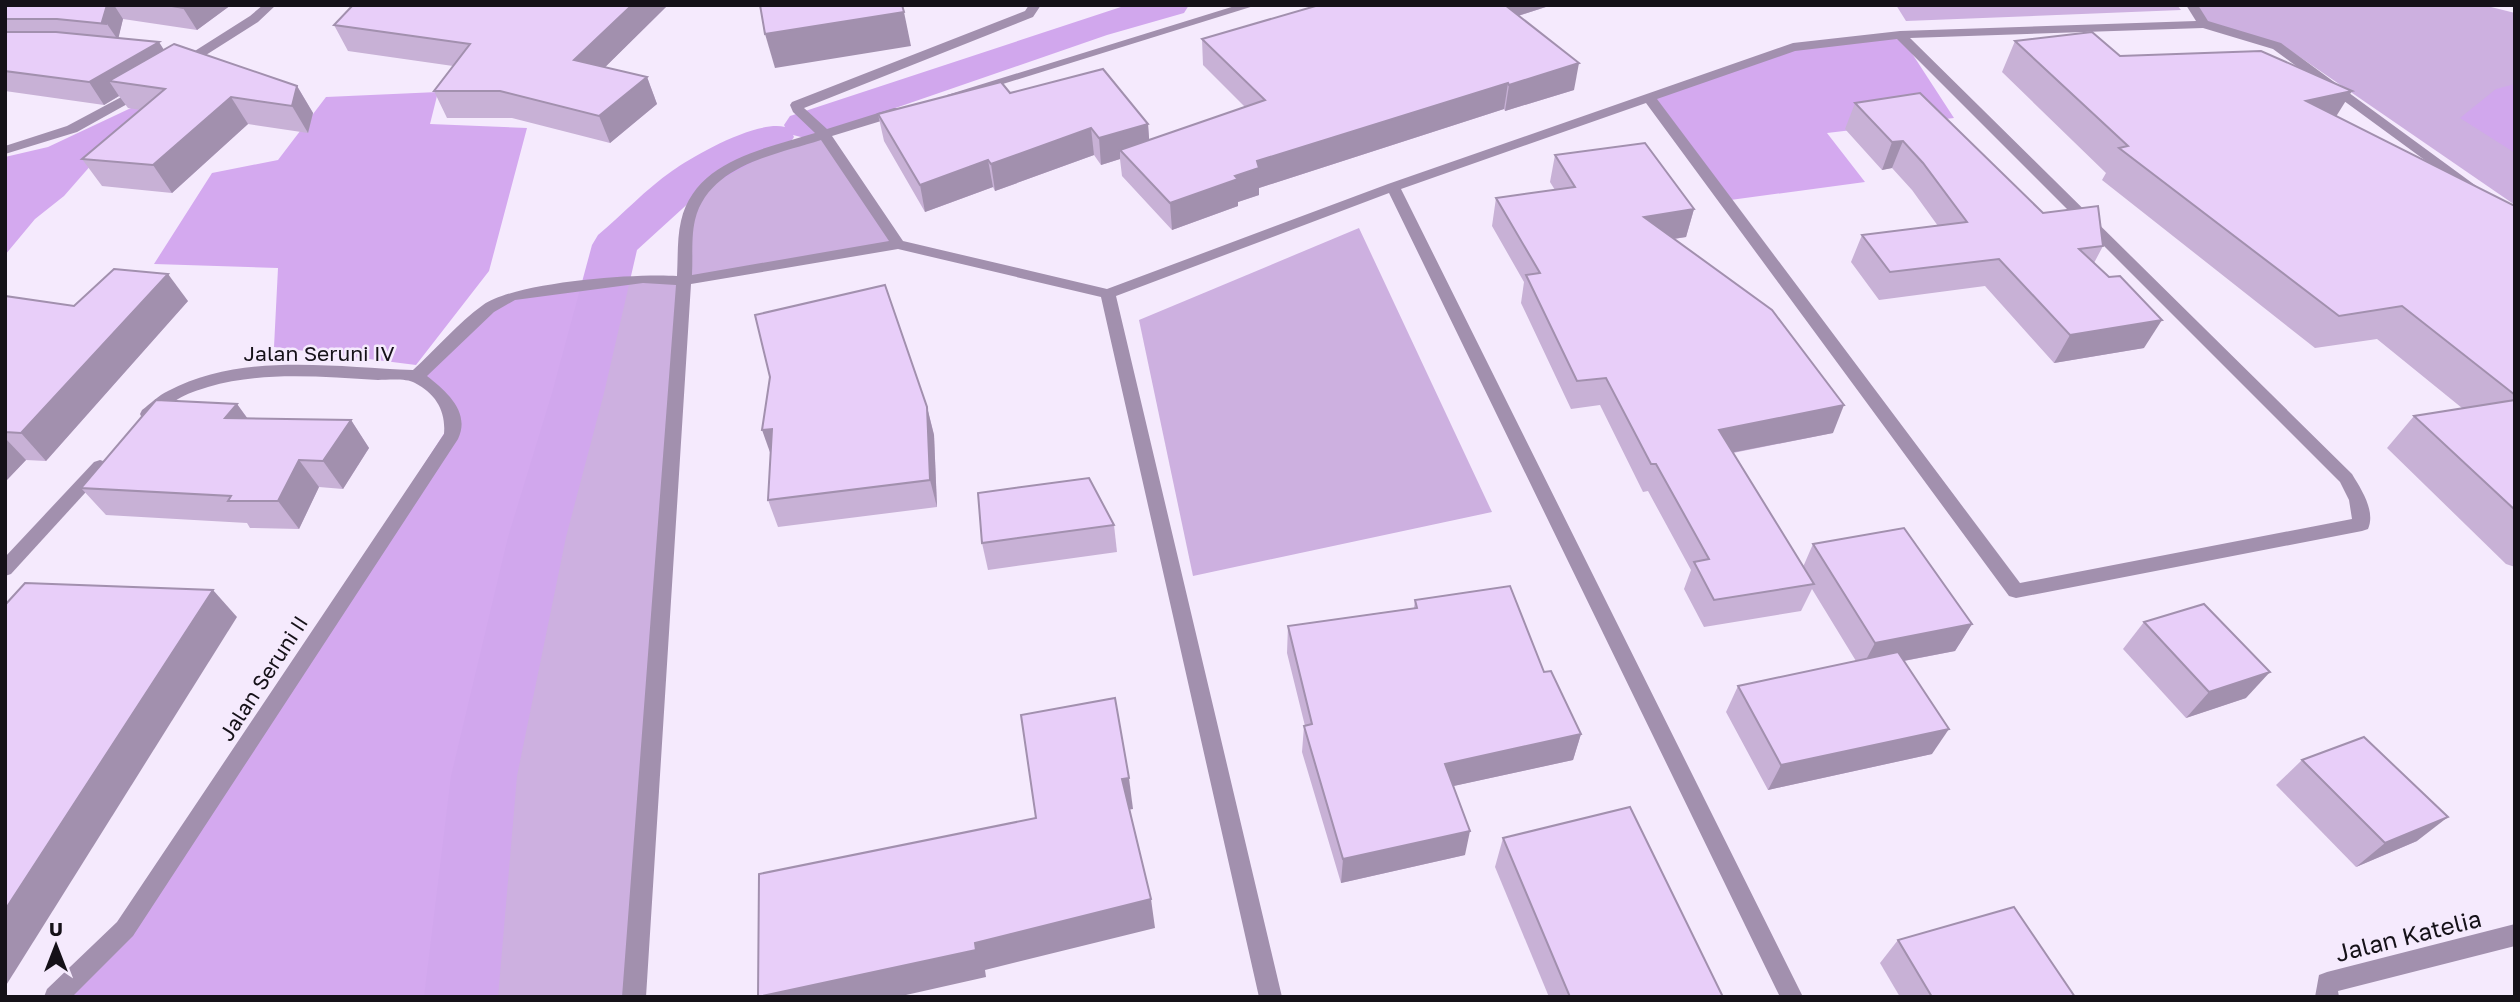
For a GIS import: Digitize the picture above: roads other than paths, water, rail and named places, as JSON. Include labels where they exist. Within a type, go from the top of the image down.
[{"type":"street","points":[[5,150],[72,129],[114,108],[254,19],[270,5]]},
{"type":"street","points":[[898,244],[824,134],[797,105],[1028,14],[1035,5]]},
{"type":"street","points":[[944,97],[1251,5]]},
{"type":"street","points":[[2192,5],[2204,24]]},
{"type":"street","points":[[417,376],[489,309],[511,296],[630,279],[683,281],[898,244],[1108,294],[1393,187],[1793,47],[1900,35],[2204,24],[2277,46],[2482,196]]},
{"type":"street","points":[[1649,98],[2016,591],[2362,524],[2358,500],[2346,478],[1900,35]]},
{"type":"street","points":[[165,56],[192,59]]},
{"type":"street","points":[[634,997],[688,221],[697,198],[710,180],[747,159],[918,106]]},
{"type":"street","points":[[1393,187],[1792,997]]},
{"type":"street","points":[[1108,294],[1271,997]]},
{"type":"street","name":"Jalan Seruni IV","points":[[137,426],[156,405],[216,377],[259,372],[417,376]]},
{"type":"street","name":"Jalan Seruni II","points":[[55,997],[125,929],[452,435],[454,418],[451,405],[417,376]]},
{"type":"street","points":[[5,569],[109,457]]},
{"type":"street","name":"Jalan Katelia","points":[[2326,997],[2327,983],[2515,935]]},
{"type":"waterway","points":[[805,125],[1093,27],[1170,5]]},
{"type":"waterway","points":[[461,997],[484,776],[537,537],[578,393],[615,245],[688,180],[752,145],[773,137]]}]
